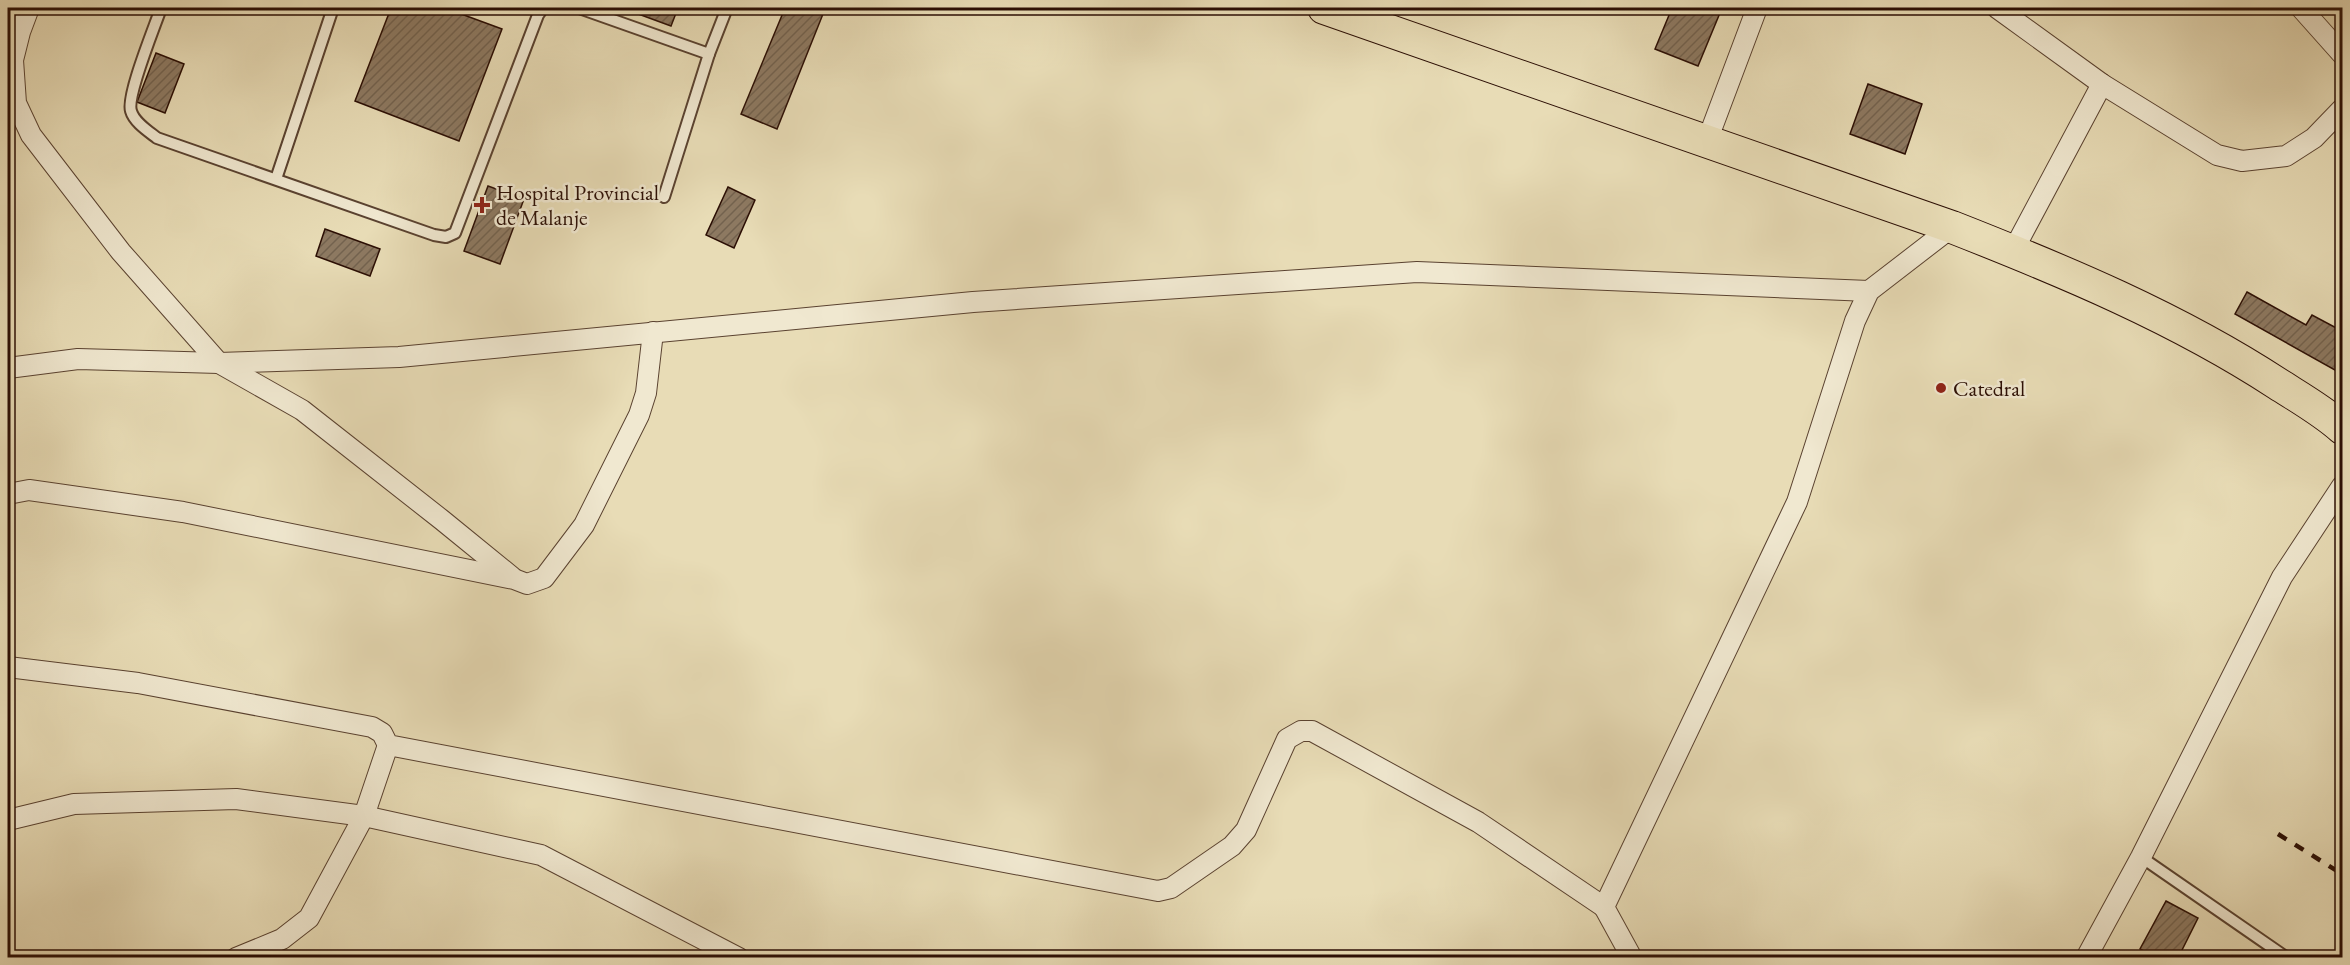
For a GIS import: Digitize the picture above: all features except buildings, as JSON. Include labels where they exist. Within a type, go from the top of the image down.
[{"type":"main road","points":[[1324,8],[1707,141],[2013,251],[2138,307],[2229,352],[2340,420]]},
{"type":"street","points":[[29,8],[13,60],[11,83],[16,103],[31,135],[121,252],[219,363],[302,410],[514,579]]},
{"type":"street","points":[[1707,141],[1757,8]]},
{"type":"street","points":[[1997,8],[2102,84],[2217,155],[2242,160],[2286,156],[2314,138],[2343,109]]},
{"type":"street","points":[[2301,8],[2343,54]]},
{"type":"street","points":[[2013,251],[2102,84]]},
{"type":"street","points":[[1604,907],[1797,502],[1856,321],[1869,291],[1952,228]]},
{"type":"street","points":[[8,368],[78,359],[219,363],[399,357],[973,302],[1417,273],[1869,291]]},
{"type":"street","points":[[8,494],[29,490],[183,512],[514,579],[527,584],[544,578],[584,525],[639,415],[646,393],[653,332]]},
{"type":"street","points":[[2086,957],[2140,857],[2283,577],[2343,486]]},
{"type":"street","points":[[8,667],[138,683],[372,726],[382,733],[388,745],[364,816],[309,918],[282,939],[236,957]]},
{"type":"street","points":[[388,745],[1158,891],[1172,888],[1232,846],[1246,830],[1287,739],[1301,731],[1312,731],[1478,822],[1604,907],[1632,957]]},
{"type":"street","points":[[8,820],[74,804],[236,799],[364,816],[541,855],[739,957]]},
{"type":"lane","points":[[161,8],[132,94],[130,110],[137,121],[157,138],[434,235],[446,237],[455,233],[538,15],[543,8]]},
{"type":"lane","points":[[276,179],[333,8]]},
{"type":"lane","points":[[579,8],[709,54]]},
{"type":"lane","points":[[664,197],[709,54],[727,8]]},
{"type":"lane","points":[[2140,857],[2288,957]]},
{"type":"railway","points":[[2278,834],[2342,874]]},
{"type":"place","name":"Hospital Provincial de Malanje","points":[[482,205]]},
{"type":"place","name":"Catedral","points":[[1941,388]]}]
